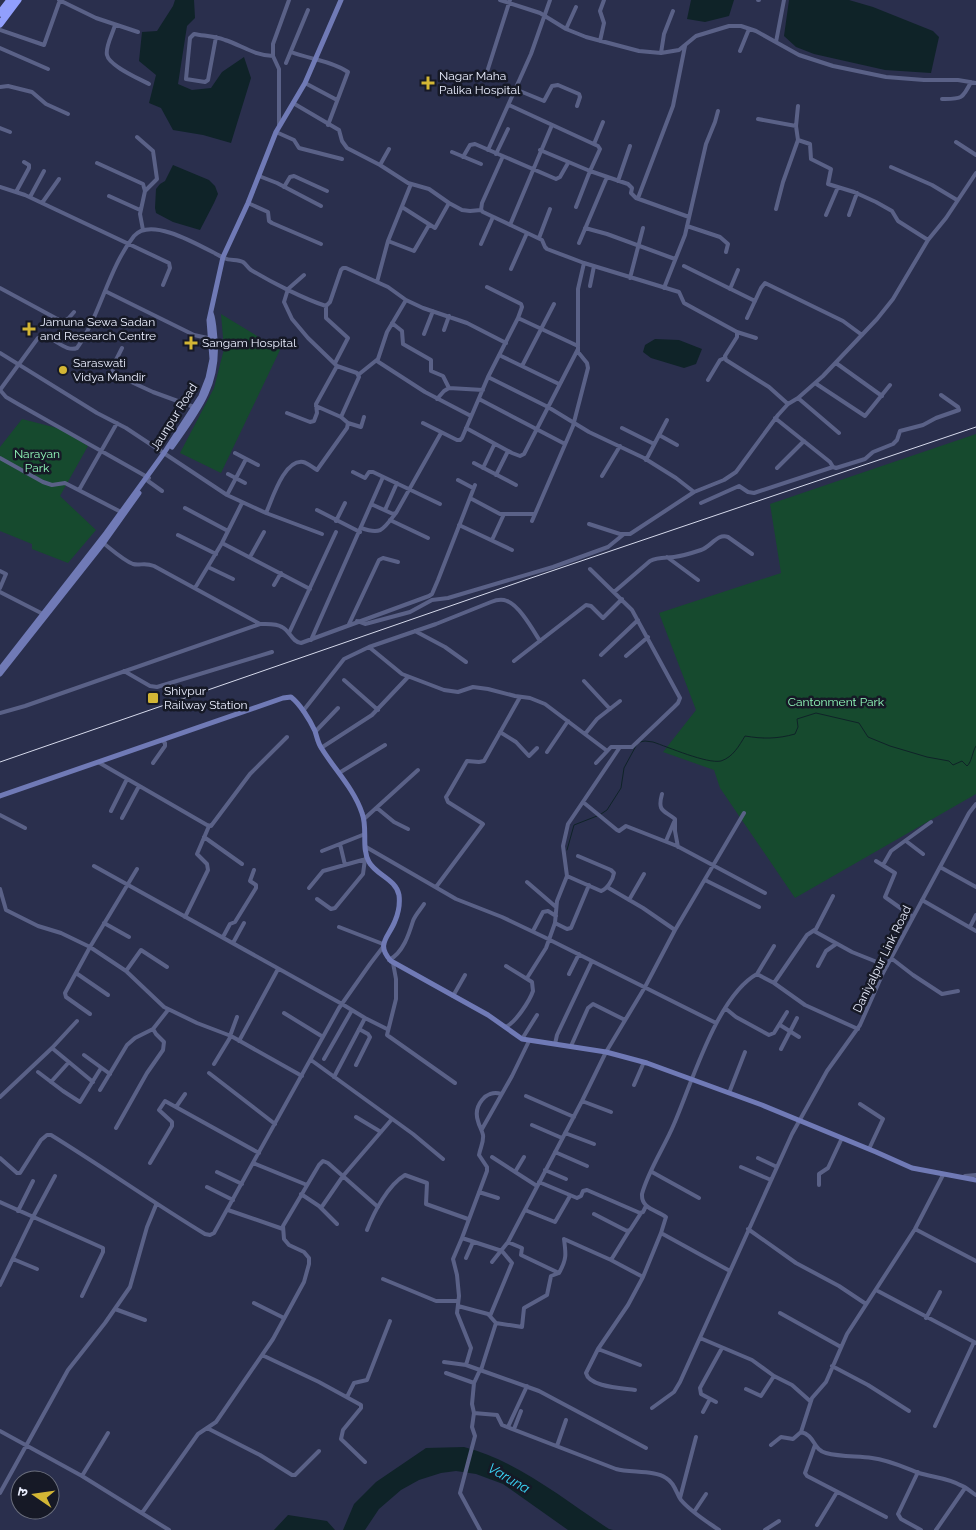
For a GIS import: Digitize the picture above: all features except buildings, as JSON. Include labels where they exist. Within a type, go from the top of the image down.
[{"type":"highway","points":[[0,13],[10,0]]},
{"type":"highway","points":[[0,24],[18,0]]},
{"type":"street","points":[[0,30],[44,45],[59,0],[96,18],[138,32]]},
{"type":"street","points":[[278,130],[279,69],[273,56],[273,44],[289,0]]},
{"type":"street","points":[[0,674],[102,542],[197,412],[208,390],[216,358],[213,320],[210,312],[223,258],[248,204],[278,130],[305,83],[341,0]]},
{"type":"street","points":[[500,0],[510,1],[545,16],[586,37],[639,51],[661,53],[679,50],[696,36],[735,26],[750,29],[810,59],[833,66],[886,77],[958,80],[974,83],[962,98],[942,99]]},
{"type":"street","points":[[488,150],[531,54],[550,0]]},
{"type":"street","points":[[600,41],[604,23],[600,11],[604,0]]},
{"type":"street","points":[[776,42],[784,0]]},
{"type":"street","points":[[487,72],[510,1]]},
{"type":"street","points":[[566,28],[576,7]]},
{"type":"street","points":[[286,63],[308,10]]},
{"type":"street","points":[[661,53],[664,34],[673,12]]},
{"type":"street","points":[[116,25],[107,49],[109,60],[149,84]]},
{"type":"street","points":[[740,50],[750,29]]},
{"type":"street","points":[[216,37],[208,80],[205,82],[186,79],[191,35],[194,34],[216,37],[254,52],[273,56]]},
{"type":"street","points":[[638,198],[673,106],[685,46]]},
{"type":"street","points":[[0,48],[48,69]]},
{"type":"street","points":[[291,52],[348,72],[328,125]]},
{"type":"street","points":[[305,83],[337,100]]},
{"type":"street","points":[[515,89],[544,101],[552,86],[558,85],[579,94],[577,106]]},
{"type":"street","points":[[0,87],[8,86],[32,92],[46,104],[68,114]]},
{"type":"street","points":[[293,103],[339,130],[342,142],[348,148],[411,184],[429,189],[449,204],[462,210],[481,210],[539,238],[547,249],[630,278],[679,292],[684,303],[738,332],[756,338]]},
{"type":"street","points":[[509,105],[594,144],[600,149],[576,207]]},
{"type":"street","points":[[776,209],[783,182],[798,140],[796,126],[798,106]]},
{"type":"street","points":[[664,288],[687,226],[705,149],[718,111]]},
{"type":"street","points":[[758,119],[796,126]]},
{"type":"street","points":[[594,144],[603,122]]},
{"type":"street","points":[[510,224],[540,150],[552,126]]},
{"type":"street","points":[[0,128],[10,132]]},
{"type":"street","points":[[496,154],[508,129]]},
{"type":"street","points":[[278,130],[294,140],[299,148],[342,159]]},
{"type":"street","points":[[137,137],[152,149],[154,154],[156,179],[145,191]]},
{"type":"street","points":[[798,140],[810,144],[811,159],[832,169],[828,184],[856,193],[892,211],[898,221],[928,240]]},
{"type":"street","points":[[956,142],[976,155]]},
{"type":"street","points":[[463,157],[472,144],[558,179],[568,163]]},
{"type":"street","points":[[618,181],[630,146]]},
{"type":"street","points":[[380,165],[389,149]]},
{"type":"street","points":[[540,150],[568,163],[631,186],[631,193],[638,198],[689,217]]},
{"type":"street","points":[[452,152],[480,164]]},
{"type":"street","points":[[481,210],[482,203],[503,156]]},
{"type":"street","points":[[16,192],[29,168],[29,165],[24,162]]},
{"type":"street","points":[[97,164],[144,184],[145,191],[140,210],[140,221],[143,230]]},
{"type":"street","points":[[891,168],[932,185],[957,200]]},
{"type":"street","points":[[30,197],[44,171]]},
{"type":"street","points":[[589,524],[630,534],[694,492],[732,476],[754,449],[775,418],[788,404],[798,398],[836,363],[893,299],[928,240],[946,218],[976,174]]},
{"type":"street","points":[[259,176],[284,186],[321,206]]},
{"type":"street","points":[[284,186],[292,176],[327,191]]},
{"type":"street","points":[[579,243],[607,177]]},
{"type":"street","points":[[42,203],[59,179]]},
{"type":"street","points":[[376,282],[388,241],[411,184]]},
{"type":"street","points":[[0,187],[30,197],[169,262],[170,268],[163,285]]},
{"type":"street","points":[[826,215],[838,187]]},
{"type":"street","points":[[849,215],[856,193]]},
{"type":"street","points":[[109,196],[140,210]]},
{"type":"street","points":[[248,204],[268,212],[270,214],[269,221],[272,223],[321,244]]},
{"type":"street","points":[[402,207],[436,228],[449,204]]},
{"type":"street","points":[[539,238],[550,209]]},
{"type":"street","points":[[482,244],[493,217]]},
{"type":"street","points":[[388,241],[414,251],[429,225]]},
{"type":"street","points":[[687,226],[722,239],[728,244],[726,252]]},
{"type":"street","points":[[585,228],[675,259]]},
{"type":"street","points":[[630,278],[643,228]]},
{"type":"street","points":[[162,491],[148,479],[101,450],[6,397],[0,390],[38,338],[42,336],[69,348],[77,348],[125,249],[138,233],[148,229],[162,230],[202,246],[223,258],[242,261],[253,271],[326,306]]},
{"type":"street","points":[[511,269],[527,233]]},
{"type":"street","points":[[532,521],[575,422],[588,368],[587,362],[578,354],[578,289],[584,263]]},
{"type":"street","points":[[590,286],[594,266]]},
{"type":"street","points":[[684,266],[755,301]]},
{"type":"street","points":[[310,430],[317,413],[316,406],[348,338],[326,318],[326,306],[330,302],[338,275],[343,268],[388,287],[406,300],[467,323],[506,343]]},
{"type":"street","points":[[730,289],[738,270]]},
{"type":"street","points":[[304,275],[288,289],[284,302],[292,319],[308,338],[336,364],[358,375]]},
{"type":"street","points":[[747,318],[763,284],[767,284],[843,321],[862,335]]},
{"type":"street","points":[[423,424],[460,440],[488,377],[518,318],[522,307],[521,304],[487,287]]},
{"type":"street","points":[[0,288],[61,321],[68,319],[74,312]]},
{"type":"street","points":[[105,291],[194,335],[213,339]]},
{"type":"street","points":[[358,375],[377,360],[387,332],[406,300]]},
{"type":"street","points":[[522,366],[554,304]]},
{"type":"street","points":[[424,334],[433,311]]},
{"type":"street","points":[[444,330],[449,316]]},
{"type":"street","points":[[518,318],[578,348]]},
{"type":"street","points":[[392,323],[402,330],[403,344],[431,360],[431,371],[443,376],[449,388]]},
{"type":"street","points":[[708,380],[720,360],[725,358],[738,332]]},
{"type":"street","name":"Jaunpur Road","points":[[165,454],[201,396],[208,378],[212,359],[213,339]]},
{"type":"street","points":[[122,348],[112,368],[114,374],[153,392],[194,407]]},
{"type":"street","points":[[466,428],[494,445],[520,456],[524,454],[578,348]]},
{"type":"street","points":[[0,353],[116,423],[227,496],[322,534]]},
{"type":"street","points":[[499,355],[560,384]]},
{"type":"street","points":[[725,358],[769,387],[788,404]]},
{"type":"street","points":[[377,360],[437,399],[471,416]]},
{"type":"street","points":[[836,363],[882,396]]},
{"type":"street","points":[[341,417],[358,381],[358,375]]},
{"type":"street","points":[[488,377],[548,407],[589,432],[646,460],[676,478],[694,492]]},
{"type":"street","points":[[816,382],[865,416],[890,385]]},
{"type":"street","points":[[437,399],[449,388],[483,390]]},
{"type":"street","points":[[732,476],[740,486],[748,492],[754,493],[833,467],[836,468],[865,459],[873,452],[898,440],[900,431],[923,425],[958,410],[958,407],[942,395]]},
{"type":"street","points":[[798,398],[839,433]]},
{"type":"street","points":[[479,399],[565,444]]},
{"type":"street","points":[[316,406],[341,417],[348,423],[361,427],[364,417]]},
{"type":"street","points":[[288,413],[314,422]]},
{"type":"street","points":[[775,418],[830,462],[833,467]]},
{"type":"street","points":[[646,460],[667,420]]},
{"type":"street","points":[[79,490],[116,423]]},
{"type":"street","points":[[266,513],[284,473],[294,464],[304,462],[317,470],[347,428],[348,423]]},
{"type":"street","points":[[622,428],[654,444]]},
{"type":"street","points":[[317,510],[336,521],[360,530],[378,532],[385,527],[410,489],[441,432]]},
{"type":"street","points":[[659,436],[677,445]]},
{"type":"street","points":[[777,468],[804,441]]},
{"type":"street","points":[[482,468],[494,445]]},
{"type":"street","points":[[602,476],[620,446]]},
{"type":"street","points":[[496,475],[508,451]]},
{"type":"street","points":[[234,453],[258,466]]},
{"type":"street","points":[[0,458],[43,482],[52,485],[65,483],[121,512]]},
{"type":"street","points":[[227,496],[246,459]]},
{"type":"street","points":[[474,463],[516,485]]},
{"type":"street","points":[[353,472],[366,477],[370,472],[440,504]]},
{"type":"street","points":[[228,474],[245,483]]},
{"type":"street","points":[[311,640],[383,477]]},
{"type":"street","points":[[102,542],[121,512],[148,479]]},
{"type":"street","points":[[0,713],[260,624],[277,624],[299,643],[431,595],[474,487],[458,480]]},
{"type":"street","points":[[385,510],[397,483]]},
{"type":"street","points":[[701,503],[740,486]]},
{"type":"street","points":[[470,498],[500,514],[535,514]]},
{"type":"street","points":[[195,588],[216,554],[242,502]]},
{"type":"street","points":[[336,521],[345,503]]},
{"type":"street","points":[[370,504],[394,514]]},
{"type":"street","points":[[185,508],[228,531]]},
{"type":"street","points":[[492,540],[504,514]]},
{"type":"street","points":[[390,520],[428,538]]},
{"type":"street","points":[[459,525],[512,550]]},
{"type":"street","points":[[250,557],[264,532]]},
{"type":"street","points":[[289,633],[336,532]]},
{"type":"street","points":[[358,621],[365,624],[410,612],[432,600],[448,598],[550,568],[608,547],[624,534]]},
{"type":"street","points":[[178,535],[216,554]]},
{"type":"street","points":[[614,592],[654,558],[681,556],[703,550],[723,535],[752,554]]},
{"type":"street","points":[[102,542],[134,564],[148,564],[260,624]]},
{"type":"street","points":[[222,543],[310,589]]},
{"type":"street","points":[[668,557],[698,580]]},
{"type":"street","points":[[349,624],[379,560],[383,558],[398,562]]},
{"type":"street","points":[[208,567],[233,579]]},
{"type":"street","points":[[590,569],[622,599],[638,620],[680,700],[632,747],[614,746],[606,750],[596,763]]},
{"type":"street","points":[[0,570],[6,574],[0,588]]},
{"type":"street","points":[[274,585],[281,573]]},
{"type":"street","points":[[0,592],[45,615]]},
{"type":"street","points":[[514,661],[586,606],[591,606],[603,618],[622,599]]},
{"type":"street","points":[[302,712],[340,662],[369,647],[491,602],[504,600],[513,605],[525,618],[540,641]]},
{"type":"street","points":[[0,669],[45,615]]},
{"type":"street","points":[[601,655],[638,620]]},
{"type":"street","points":[[415,631],[449,649],[466,662]]},
{"type":"street","points":[[626,656],[648,637]]},
{"type":"street","points":[[369,647],[408,677],[444,690],[458,692],[477,687],[530,698],[545,704],[606,750]]},
{"type":"street","points":[[124,672],[150,686],[157,687],[272,652]]},
{"type":"street","points":[[321,748],[365,721],[378,710],[408,677]]},
{"type":"street","points":[[344,680],[378,710]]},
{"type":"street","points":[[584,681],[610,709]]},
{"type":"street","points":[[0,796],[288,697],[294,699],[315,732],[321,748],[359,806],[364,819],[366,859],[363,874],[334,908],[331,909],[317,898]]},
{"type":"street","points":[[436,887],[483,824],[448,802],[446,797],[466,763],[470,760],[482,762],[520,697]]},
{"type":"street","points":[[585,734],[597,718],[620,701]]},
{"type":"street","points":[[315,732],[338,708]]},
{"type":"street","points":[[547,752],[568,721]]},
{"type":"street","points":[[500,732],[516,742],[528,756],[537,748]]},
{"type":"street","points":[[185,916],[208,870],[208,864],[197,854],[209,826],[212,825],[250,774],[287,737]]},
{"type":"street","points":[[153,763],[165,746],[162,740]]},
{"type":"street","points":[[339,774],[385,745]]},
{"type":"street","points":[[527,978],[550,940],[555,923],[556,907],[567,876],[563,842],[568,824],[620,747]]},
{"type":"street","points":[[98,762],[209,826]]},
{"type":"street","points":[[364,819],[418,770]]},
{"type":"street","points":[[111,810],[127,779]]},
{"type":"street","points":[[122,818],[139,786]]},
{"type":"street","points":[[662,794],[660,804],[662,811],[676,820]]},
{"type":"street","points":[[583,802],[618,831],[626,826],[666,841],[765,893]]},
{"type":"street","name":"Daniyalpur Link Road","points":[[652,1408],[677,1387],[792,1134],[827,1071],[858,1029],[891,958],[969,813],[976,804]]},
{"type":"street","points":[[377,808],[394,822],[408,829]]},
{"type":"street","points":[[492,1262],[508,1242],[606,1052],[645,987],[674,930],[744,814]]},
{"type":"street","points":[[0,816],[25,828]]},
{"type":"street","points":[[666,841],[676,820]]},
{"type":"street","points":[[676,820],[675,831],[678,847]]},
{"type":"street","points":[[883,865],[891,851],[931,822]]},
{"type":"street","points":[[322,851],[365,834]]},
{"type":"street","points":[[204,837],[242,864]]},
{"type":"street","points":[[906,841],[923,854]]},
{"type":"street","points":[[340,844],[345,865]]},
{"type":"street","points":[[366,847],[456,899],[533,931],[716,1023]]},
{"type":"street","points":[[567,876],[600,892],[607,887],[613,878],[614,872],[578,856]]},
{"type":"street","points":[[309,888],[323,871],[366,859]]},
{"type":"street","points":[[0,1158],[17,1173],[20,1173],[41,1140],[47,1135],[51,1135],[104,1168],[156,1205],[205,1234],[210,1235],[218,1229],[342,1004],[383,946],[396,920],[398,895],[394,885],[366,859]]},
{"type":"street","points":[[876,861],[895,873],[885,897],[913,917]]},
{"type":"street","points":[[94,866],[387,1029]]},
{"type":"street","points":[[940,867],[976,887]]},
{"type":"street","points":[[90,1014],[65,996],[65,993],[90,946],[137,869]]},
{"type":"street","points":[[223,937],[230,924],[236,922],[256,888],[256,885],[250,881],[254,870]]},
{"type":"street","points":[[629,900],[644,874]]},
{"type":"street","points":[[704,880],[759,906]]},
{"type":"street","points":[[528,882],[556,907]]},
{"type":"street","points":[[555,923],[567,929],[571,928],[589,886]]},
{"type":"street","points":[[607,887],[674,930]]},
{"type":"street","points":[[0,889],[6,910],[38,926],[90,946],[126,972],[168,1010],[231,1036],[302,1076]]},
{"type":"street","points":[[774,983],[807,935],[814,931],[833,896]]},
{"type":"street","points":[[922,900],[976,931]]},
{"type":"street","points":[[391,961],[398,954],[412,928],[413,921],[424,904]]},
{"type":"street","points":[[533,931],[543,912],[556,916]]},
{"type":"street","points":[[970,927],[976,915]]},
{"type":"street","points":[[233,943],[244,922]]},
{"type":"street","points":[[104,923],[130,937]]},
{"type":"street","points":[[339,927],[383,946],[391,961],[396,979],[396,999],[387,1029],[387,1036],[455,1083]]},
{"type":"street","points":[[814,931],[852,952],[887,966]]},
{"type":"street","points":[[818,966],[826,951],[836,944]]},
{"type":"street","points":[[635,1390],[597,1384],[588,1378],[586,1373],[598,1349],[628,1305],[661,1233],[666,1217],[646,1206],[642,1200],[642,1194],[693,1080],[716,1023],[741,988],[757,974],[774,946]]},
{"type":"street","points":[[126,972],[141,950],[167,967]]},
{"type":"street","points":[[569,974],[579,954]]},
{"type":"street","points":[[891,958],[942,994],[958,991]]},
{"type":"street","points":[[391,961],[488,1015],[529,1041],[606,1052],[644,1062],[800,1120],[912,1168],[976,1180]]},
{"type":"street","points":[[555,1044],[556,1035],[592,961]]},
{"type":"street","points":[[505,1027],[510,1025],[533,993],[533,983],[506,966]]},
{"type":"street","points":[[239,1041],[278,969]]},
{"type":"street","points":[[76,973],[108,995]]},
{"type":"street","points":[[757,974],[774,983],[805,1006],[858,1029]]},
{"type":"street","points":[[453,996],[464,975]]},
{"type":"street","points":[[571,1046],[588,1008],[593,1004],[625,1020]]},
{"type":"street","points":[[726,1008],[743,1021],[769,1035],[772,1035],[780,1025],[787,1012]]},
{"type":"street","points":[[100,1090],[127,1045],[153,1028],[168,1010]]},
{"type":"street","points":[[324,1058],[352,1010]]},
{"type":"street","points":[[284,1013],[323,1037]]},
{"type":"street","points":[[522,1038],[537,1015]]},
{"type":"street","points":[[214,1064],[231,1036],[236,1017]]},
{"type":"street","points":[[334,1077],[365,1018]]},
{"type":"street","points":[[781,1049],[797,1018]]},
{"type":"street","points":[[0,1097],[52,1048],[77,1021]]},
{"type":"street","points":[[780,1025],[799,1037]]},
{"type":"street","points":[[116,1128],[164,1047],[164,1042],[153,1028]]},
{"type":"street","points":[[356,1065],[370,1037],[359,1029]]},
{"type":"street","points":[[482,1129],[529,1041]]},
{"type":"street","points":[[52,1048],[93,1082]]},
{"type":"street","points":[[729,1093],[745,1052]]},
{"type":"street","points":[[84,1056],[110,1074]]},
{"type":"street","points":[[311,1060],[443,1159]]},
{"type":"street","points":[[51,1082],[69,1062]]},
{"type":"street","points":[[634,1085],[644,1062]]},
{"type":"street","points":[[38,1072],[80,1102],[102,1068]]},
{"type":"street","points":[[208,1073],[275,1124]]},
{"type":"street","points":[[466,1366],[471,1348],[458,1316],[457,1275],[453,1259],[487,1171],[487,1167],[479,1155],[484,1138],[477,1118],[480,1102],[492,1092],[501,1094]]},
{"type":"street","points":[[176,1107],[185,1094]]},
{"type":"street","points":[[526,1096],[574,1117]]},
{"type":"street","points":[[150,1163],[172,1126],[172,1122],[159,1108],[165,1101],[259,1153]]},
{"type":"street","points":[[582,1101],[610,1112]]},
{"type":"street","points":[[860,1104],[883,1119],[869,1149]]},
{"type":"street","points":[[356,1117],[381,1132]]},
{"type":"street","points":[[321,1208],[343,1176],[392,1119]]},
{"type":"street","points":[[532,1125],[562,1138]]},
{"type":"street","points":[[565,1133],[594,1144]]},
{"type":"street","points":[[819,1185],[819,1174],[828,1168],[842,1138]]},
{"type":"street","points":[[555,1152],[587,1166]]},
{"type":"street","points":[[492,1157],[538,1184],[579,1198],[583,1191],[587,1190],[641,1213]]},
{"type":"street","points":[[515,1172],[524,1157]]},
{"type":"street","points":[[758,1158],[777,1167]]},
{"type":"street","points":[[142,1513],[198,1434],[216,1422],[273,1339],[304,1282],[309,1264],[307,1254],[286,1242],[283,1229],[284,1223],[318,1165],[323,1161],[328,1163],[378,1207]]},
{"type":"street","points":[[253,1163],[307,1185]]},
{"type":"street","points":[[741,1167],[771,1180]]},
{"type":"street","points":[[545,1170],[566,1179]]},
{"type":"street","points":[[217,1172],[242,1184]]},
{"type":"street","points":[[652,1172],[699,1198]]},
{"type":"street","points":[[367,1230],[378,1207],[398,1180],[404,1175],[427,1183],[426,1204],[468,1219]]},
{"type":"street","points":[[771,1445],[781,1437],[793,1439],[801,1432],[810,1401],[826,1382],[841,1347],[866,1304],[915,1229],[943,1175]]},
{"type":"street","points":[[958,1177],[976,1175]]},
{"type":"street","points":[[0,1285],[55,1176]]},
{"type":"street","points":[[18,1211],[33,1181]]},
{"type":"street","points":[[207,1188],[233,1200]]},
{"type":"street","points":[[479,1192],[498,1198]]},
{"type":"street","points":[[301,1194],[321,1208],[337,1224]]},
{"type":"street","points":[[525,1210],[555,1222],[570,1196]]},
{"type":"street","points":[[0,1202],[103,1248],[103,1252],[82,1296]]},
{"type":"street","points":[[0,1493],[68,1370],[115,1309],[130,1286],[147,1227],[156,1205]]},
{"type":"street","points":[[612,1260],[646,1206]]},
{"type":"street","points":[[228,1210],[283,1229]]},
{"type":"street","points":[[594,1214],[629,1231]]},
{"type":"street","points":[[748,1229],[796,1262],[839,1286],[866,1304]]},
{"type":"street","points":[[915,1229],[976,1261]]},
{"type":"street","points":[[661,1233],[730,1271]]},
{"type":"street","points":[[462,1238],[502,1251],[512,1263],[490,1316]]},
{"type":"street","points":[[383,1280],[436,1301],[458,1304],[490,1316],[496,1323],[522,1327],[524,1308],[547,1295],[551,1276],[559,1273],[566,1257],[564,1239],[612,1260],[642,1276]]},
{"type":"street","points":[[466,1258],[473,1242]]},
{"type":"street","points":[[508,1242],[522,1248],[520,1255],[559,1273]]},
{"type":"street","points":[[12,1259],[37,1269]]},
{"type":"street","points":[[876,1290],[975,1343],[936,1426]]},
{"type":"street","points":[[926,1318],[940,1292]]},
{"type":"street","points":[[254,1304],[284,1318]]},
{"type":"street","points":[[115,1309],[145,1320]]},
{"type":"street","points":[[780,1313],[841,1347]]},
{"type":"street","points":[[347,1397],[354,1383],[367,1380],[390,1321]]},
{"type":"street","points":[[480,1530],[461,1497],[461,1489],[475,1436],[472,1427],[474,1383],[496,1323]]},
{"type":"street","points":[[700,1338],[746,1357],[774,1376],[792,1385],[810,1401]]},
{"type":"street","points":[[716,1402],[701,1394],[700,1388],[722,1348]]},
{"type":"street","points":[[598,1349],[640,1365]]},
{"type":"street","points":[[262,1355],[362,1406],[342,1430],[341,1439],[366,1462]]},
{"type":"street","points":[[444,1362],[480,1370],[527,1386],[573,1408],[646,1448]]},
{"type":"street","points":[[832,1366],[868,1385],[910,1411]]},
{"type":"street","points":[[446,1373],[474,1383]]},
{"type":"street","points":[[746,1389],[761,1396],[774,1376]]},
{"type":"street","points":[[508,1427],[527,1386]]},
{"type":"street","points":[[703,1412],[710,1399]]},
{"type":"street","points":[[514,1429],[522,1411]]},
{"type":"street","points":[[474,1413],[497,1416],[500,1424],[616,1469],[631,1473],[661,1475],[671,1482],[680,1498],[694,1512],[719,1530]]},
{"type":"street","points":[[557,1446],[566,1420]]},
{"type":"street","points":[[207,1428],[260,1455],[294,1476],[318,1451]]},
{"type":"street","points":[[0,1431],[82,1476],[169,1530]]},
{"type":"street","points":[[801,1432],[812,1438],[821,1452],[886,1460],[958,1484],[976,1495]]},
{"type":"street","points":[[82,1476],[108,1433]]},
{"type":"street","points":[[680,1498],[696,1437]]},
{"type":"street","points":[[815,1445],[806,1475],[886,1517]]},
{"type":"street","points":[[918,1472],[898,1514],[900,1519],[921,1530]]},
{"type":"street","points":[[936,1530],[966,1488]]},
{"type":"street","points":[[817,1525],[837,1492]]},
{"type":"street","points":[[694,1512],[706,1494]]},
{"type":"street","points":[[765,1530],[779,1521]]},
{"type":"green space","points":[[221,314],[280,350],[221,473],[180,453],[214,388],[224,349]]},
{"type":"green space","name":"Narayan Park","points":[[22,419],[61,429],[88,446],[60,496],[96,530],[68,563],[32,549],[32,544],[0,531],[0,447]]},
{"type":"green space","name":"Cantonment Park","points":[[976,434],[976,794],[795,898],[720,788],[714,770],[663,752],[696,710],[659,613],[781,573],[770,504]]},
{"type":"water","points":[[175,0],[194,0],[195,18],[187,26],[178,84],[192,90],[211,88],[222,72],[244,57],[251,78],[231,143],[203,135],[173,130],[161,108],[149,103],[156,75],[139,61],[142,32],[157,31]]},
{"type":"water","points":[[691,0],[734,0],[729,16],[705,22],[687,19]]},
{"type":"water","points":[[789,0],[849,0],[873,7],[933,31],[939,37],[931,73],[885,70],[814,54],[796,47],[784,36]]},
{"type":"water","points":[[173,165],[209,180],[215,186],[218,194],[200,230],[173,222],[156,213],[156,189],[165,181]]},
{"type":"water","points":[[655,339],[679,340],[702,349],[696,364],[684,368],[651,358],[643,352],[645,345]]},
{"type":"water","name":"Varuna","points":[[464,1447],[503,1461],[521,1471],[613,1530],[568,1530],[503,1484],[476,1474],[456,1471],[441,1473],[419,1480],[401,1490],[379,1509],[365,1530],[343,1530],[354,1504],[376,1482],[426,1448]]},
{"type":"water","points":[[288,1515],[327,1521],[335,1530],[274,1530]]},
{"type":"waterway","points":[[640,742],[653,742],[697,758],[721,761],[732,754],[745,736],[770,738],[795,734],[798,727],[797,719],[816,713],[859,723],[868,737],[927,757],[949,761],[953,765],[962,761],[967,766],[976,746]]},
{"type":"waterway","points":[[601,814],[607,810],[621,788],[624,768],[637,744]]},
{"type":"waterway","points":[[567,850],[574,825],[597,816]]},
{"type":"railway","points":[[0,762],[531,578],[976,427]]},
{"type":"place","name":"Nagar Maha Palika Hospital","points":[[428,83]]},
{"type":"place","name":"Jamuna Sewa Sadan and Research Centre","points":[[29,329]]},
{"type":"place","name":"Sangam Hospital","points":[[191,343]]},
{"type":"place","name":"Saraswati Vidya Mandir","points":[[63,370]]},
{"type":"place","name":"Shivpur Railway Station","points":[[153,698]]}]
